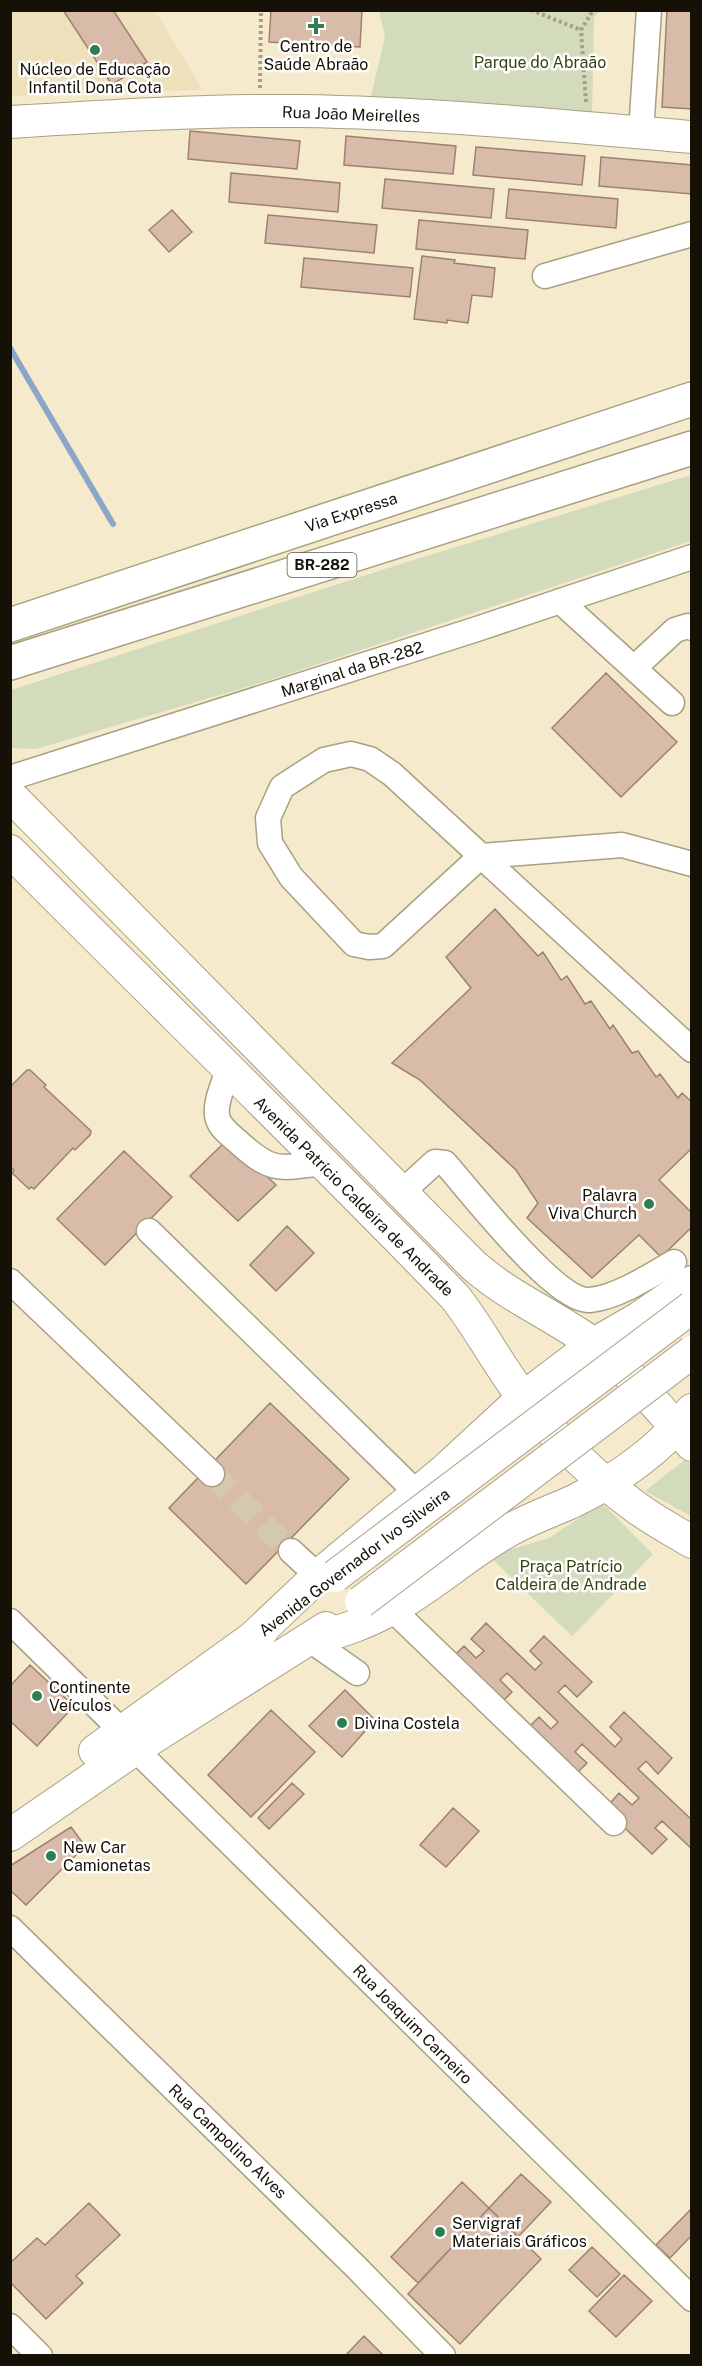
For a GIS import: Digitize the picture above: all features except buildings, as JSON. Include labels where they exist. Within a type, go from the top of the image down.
[{"type":"highway","name":"Via Expressa","points":[[10,625],[692,399]]},
{"type":"highway","name":"BR-282","points":[[13,662],[692,448]]},
{"type":"main road","name":"Rua João Meirelles","points":[[10,122],[171,112],[260,111],[408,115],[692,137]]},
{"type":"main road","points":[[10,795],[495,1285],[594,1344],[686,1428],[647,1456],[574,1501],[508,1531],[392,1609],[354,1628],[310,1640]]},
{"type":"main road","name":"Avenida Patrício Caldeira de Andrade","points":[[10,851],[228,1070],[325,1163],[455,1297],[474,1321],[523,1398],[555,1435],[605,1483],[634,1506],[692,1542]]},
{"type":"main road","points":[[327,1576],[523,1398],[594,1344],[639,1318],[682,1272]]},
{"type":"main road","name":"Avenida Governador Ivo Silveira","points":[[10,1835],[327,1576],[692,1307]]},
{"type":"main road","name":"Avenida Governador Ivo Silveira","points":[[10,1809],[310,1640],[692,1352]]},
{"type":"street","points":[[641,133],[649,10]]},
{"type":"street","points":[[545,276],[692,234]]},
{"type":"street","name":"Marginal da BR-282","points":[[10,778],[692,557]]},
{"type":"street","points":[[561,601],[672,703]]},
{"type":"street","points":[[634,668],[675,630],[688,626],[692,628]]},
{"type":"street","points":[[692,864],[622,845],[481,856],[384,946],[369,947],[354,944],[291,877],[270,843],[268,818],[282,787],[324,760],[351,754],[370,759],[392,774],[481,856],[692,1050]]},
{"type":"street","points":[[228,1070],[217,1109],[221,1127],[266,1165],[282,1168],[325,1163]]},
{"type":"street","points":[[402,1192],[435,1162],[445,1163],[540,1270],[579,1299],[590,1300],[682,1272]]},
{"type":"street","points":[[149,1232],[417,1493]]},
{"type":"street","points":[[10,1281],[212,1474]]},
{"type":"street","points":[[291,1551],[327,1576]]},
{"type":"street","points":[[392,1609],[614,1823]]},
{"type":"street","name":"Rua Joaquim Carneiro","points":[[10,1621],[692,2299]]},
{"type":"street","points":[[310,1640],[357,1673]]},
{"type":"street","name":"Rua Campolino Alves","points":[[10,1928],[443,2355]]},
{"type":"street","points":[[10,2326],[40,2355]]},
{"type":"path","points":[[260,111],[261,10]]},
{"type":"path","points":[[531,10],[581,30]]},
{"type":"path","points":[[588,129],[581,30],[593,10]]},
{"type":"shaded area","name":"Núcleo de Educação Infantil Dona Cota","points":[[10,11],[155,11],[203,90],[11,96]]},
{"type":"green space","name":"Parque do Abraão","points":[[379,11],[599,11],[594,18],[592,117],[370,100],[385,37]]},
{"type":"green space","points":[[691,475],[691,541],[270,680],[36,749],[11,748],[11,690],[391,567]]},
{"type":"green space","points":[[686,1459],[691,1465],[691,1516],[645,1491]]},
{"type":"green space","name":"Praça Patrício Caldeira de Andrade","points":[[602,1503],[653,1554],[572,1636],[489,1556],[549,1538]]},
{"type":"waterway","points":[[10,348],[113,524]]},
{"type":"tunnel","points":[[212,1474],[291,1551]]},
{"type":"place","name":"Centro de Saúde Abraão","points":[[316,26]]},
{"type":"place","name":"Núcleo de Educação Infantil Dona Cota","points":[[95,50]]},
{"type":"place","name":"Palavra Viva Church","points":[[649,1204]]},
{"type":"place","name":"Continente Veículos","points":[[37,1696]]},
{"type":"place","name":"Divina Costela","points":[[342,1723]]},
{"type":"place","name":"New Car Camionetas","points":[[51,1856]]},
{"type":"place","name":"Servigraf Materiais Gráficos","points":[[440,2232]]}]
